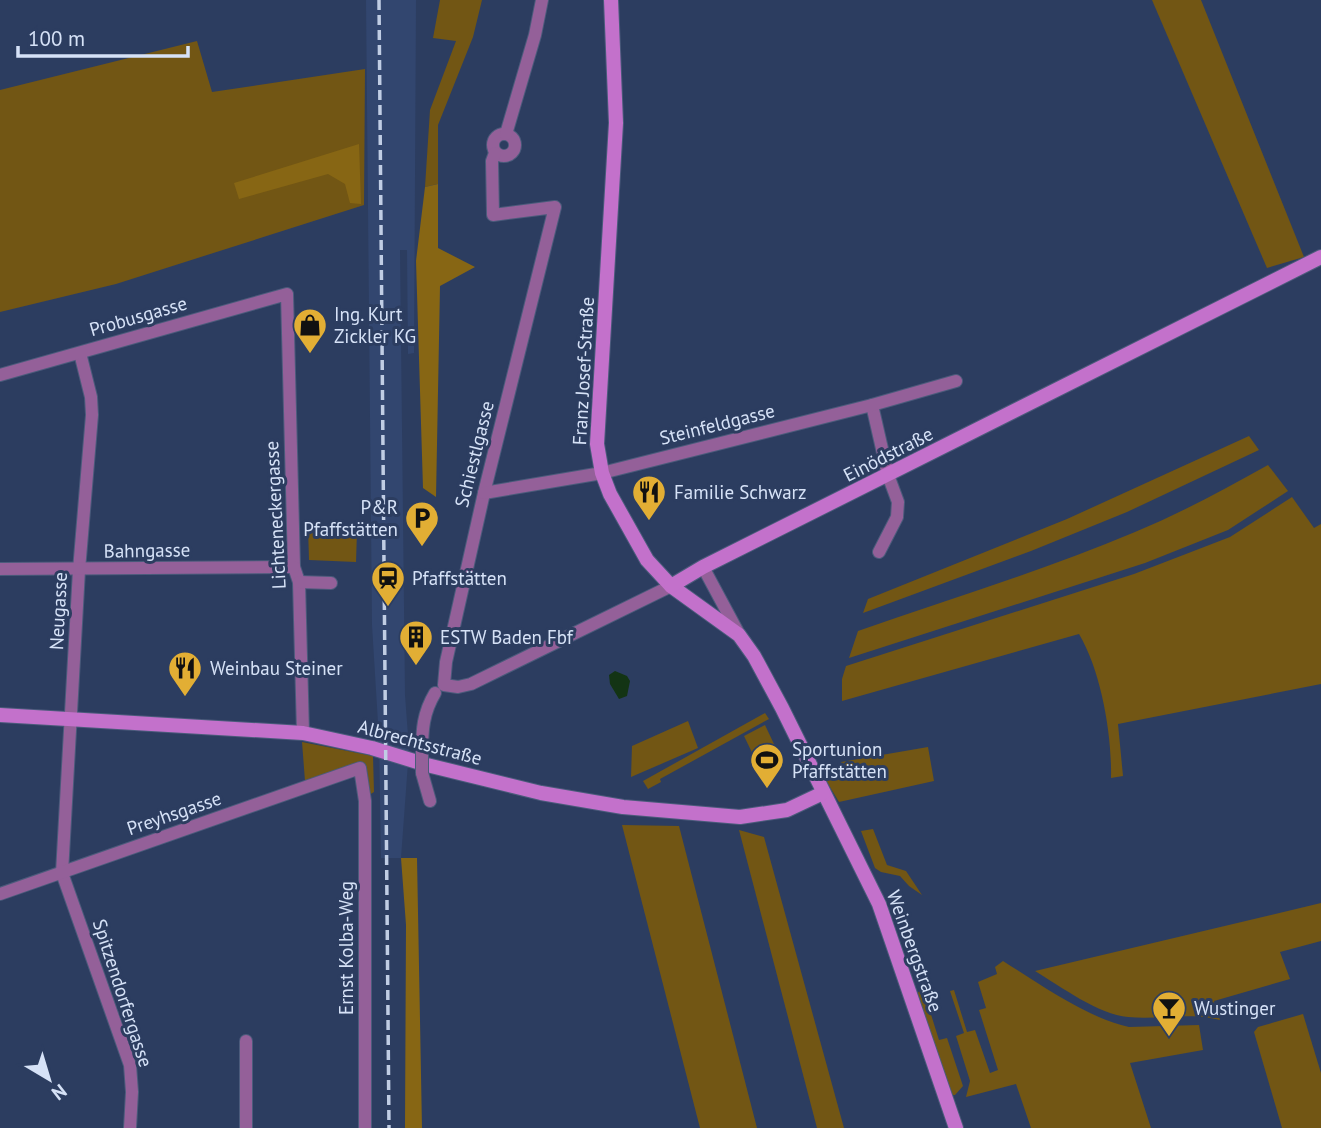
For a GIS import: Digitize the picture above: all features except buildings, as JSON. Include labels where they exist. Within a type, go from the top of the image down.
[{"type":"street","name":"Schiestlgasse","points":[[471,684],[458,687],[444,685],[446,662],[484,493],[555,207],[493,215],[493,140],[498,135],[506,134],[535,35],[541,0]]},
{"type":"street","name":"Franz Josef-Straße","points":[[611,0],[616,123],[597,444],[602,473],[610,494],[647,560],[671,586],[739,635],[754,656],[823,793]]},
{"type":"street","name":"Einödstraße","points":[[471,684],[671,586],[1321,257]]},
{"type":"street","name":"Probusgasse","points":[[0,375],[287,295]]},
{"type":"street","name":"Lichteneckergasse","points":[[287,295],[294,567],[299,582],[303,733]]},
{"type":"street","name":"Neugasse","points":[[62,873],[79,570],[92,415],[91,397],[80,353]]},
{"type":"street","name":"Steinfeldgasse","points":[[484,493],[602,473],[956,381]]},
{"type":"street","points":[[872,405],[888,475],[898,502],[897,517],[879,552]]},
{"type":"street","name":"Bahngasse","points":[[0,569],[294,567]]},
{"type":"street","points":[[704,567],[739,635]]},
{"type":"street","points":[[299,582],[331,583]]},
{"type":"street","points":[[430,802],[422,773],[422,722],[435,693]]},
{"type":"street","name":"Albrechtsstraße","points":[[0,715],[303,733],[361,745],[427,765],[541,793],[623,807],[740,817],[787,810],[823,793]]},
{"type":"street","name":"Preyhsgasse","points":[[0,894],[360,768]]},
{"type":"street","name":"Ernst Kolba-Weg","points":[[360,768],[365,801],[365,1128]]},
{"type":"street","name":"Weinbergstraße","points":[[823,793],[879,904],[956,1128]]},
{"type":"street","name":"Spitzendorfergasse","points":[[62,873],[130,1065],[130,1128]]},
{"type":"street","points":[[246,1041],[246,1128]]},
{"type":"shaded area","points":[[366,0],[416,0],[414,353],[408,354],[407,250],[400,250],[405,695],[409,749],[401,858],[381,858],[379,739],[372,625]]},
{"type":"shaded area","points":[[440,0],[482,0],[473,37],[438,125],[438,184],[425,187],[430,110],[456,41],[433,38]]},
{"type":"shaded area","points":[[1152,0],[1201,0],[1304,257],[1267,268]]},
{"type":"shaded area","points":[[197,41],[212,92],[365,69],[364,205],[116,284],[0,312],[0,90]]},
{"type":"shaded area","points":[[359,144],[361,204],[350,203],[345,184],[328,174],[239,199],[234,183]]},
{"type":"shaded area","points":[[438,184],[438,248],[475,267],[440,286],[436,497],[423,488],[416,261],[425,187]]},
{"type":"shaded area","points":[[1249,436],[1259,450],[1127,512],[1031,551],[863,613],[868,599],[1067,519]]},
{"type":"shaded area","points":[[1268,465],[1288,491],[1228,530],[1145,563],[849,658],[858,631],[1101,546],[1186,509]]},
{"type":"shaded area","points":[[1292,497],[1314,528],[1321,524],[1321,684],[1118,724],[1123,776],[1111,778],[1110,742],[1104,703],[1087,649],[1079,634],[842,701],[842,679],[846,666],[1134,574],[1230,537]]},
{"type":"shaded area","points":[[308,527],[357,531],[356,562],[309,560]]},
{"type":"shaded area","points":[[615,671],[627,676],[630,681],[627,696],[619,699],[610,684],[609,675]]},
{"type":"shaded area","points":[[765,713],[769,719],[660,779],[661,782],[648,789],[643,781]]},
{"type":"shaded area","points":[[688,721],[698,748],[631,777],[632,746]]},
{"type":"shaded area","points":[[765,725],[782,761],[761,771],[744,736]]},
{"type":"shaded area","points":[[302,742],[373,756],[374,792],[369,795],[363,762],[305,781]]},
{"type":"shaded area","points":[[928,747],[934,781],[839,802],[824,777],[841,771],[841,762]]},
{"type":"shaded area","points":[[622,825],[679,826],[757,1128],[700,1128]]},
{"type":"shaded area","points":[[873,829],[887,865],[906,871],[922,895],[900,876],[875,868],[861,831]]},
{"type":"shaded area","points":[[739,830],[764,837],[844,1128],[817,1128]]},
{"type":"shaded area","points":[[401,858],[417,858],[422,1128],[405,1128],[406,925]]},
{"type":"shaded area","points":[[1321,903],[1321,941],[1280,952],[1290,979],[1214,1001],[1220,1020],[1117,1015],[1080,999],[1035,971]]},
{"type":"shaded area","points":[[1003,961],[1064,999],[1114,1023],[1129,1027],[1199,1025],[1203,1050],[1130,1063],[1151,1128],[1031,1128],[1016,1084],[966,1097],[970,1081],[956,1036],[964,1033],[950,991],[954,990],[967,1032],[975,1030],[990,1073],[998,1070],[979,1010],[986,1008],[978,982],[997,974],[995,967]]},
{"type":"shaded area","points":[[923,989],[939,1040],[947,1038],[963,1086],[955,1095],[951,1095],[916,994]]},
{"type":"shaded area","points":[[1303,1014],[1321,1073],[1321,1128],[1282,1128],[1254,1032],[1258,1027]]},
{"type":"railway","points":[[379,0],[389,1128]]},
{"type":"place","name":"Ing. Kurt Zickler KG","points":[[310,355]]},
{"type":"place","name":"Familie Schwarz","points":[[649,522]]},
{"type":"place","name":"P&R Pfaffstätten","points":[[422,548]]},
{"type":"place","name":"Pfaffstätten","points":[[388,608]]},
{"type":"place","name":"ESTW Baden Fbf","points":[[416,667]]},
{"type":"place","name":"Weinbau Steiner","points":[[185,698]]},
{"type":"place","name":"Sportunion Pfaffstätten","points":[[767,790]]},
{"type":"place","name":"Wustinger","points":[[1169,1038]]}]
